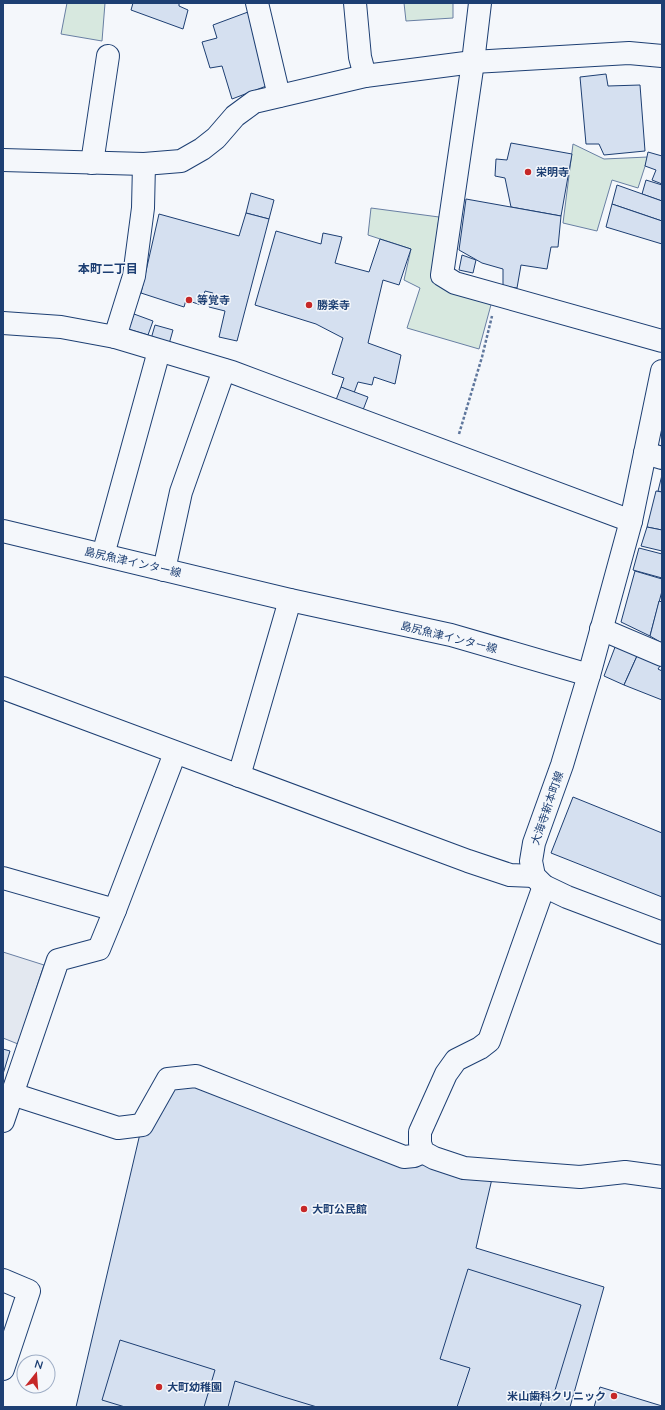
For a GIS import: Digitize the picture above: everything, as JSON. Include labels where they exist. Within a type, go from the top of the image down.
[{"type":"street","points":[[258,3],[279,96]]},
{"type":"street","points":[[355,3],[360,57],[365,76]]},
{"type":"street","points":[[480,3],[473,62],[442,275],[455,283],[498,296],[662,341]]},
{"type":"street","points":[[3,160],[144,164],[181,161],[202,150],[216,138],[235,116],[254,102],[365,76],[473,62],[629,53],[662,56]]},
{"type":"street","points":[[92,163],[108,56]]},
{"type":"street","points":[[115,337],[134,276],[143,208],[144,164]]},
{"type":"street","points":[[3,323],[61,327],[115,337],[224,370],[631,521]]},
{"type":"street","points":[[103,555],[159,351]]},
{"type":"street","points":[[164,570],[181,492],[224,370]]},
{"type":"street","points":[[589,675],[631,521],[654,455],[662,371]]},
{"type":"street","name":"島尻魚津インター線","points":[[3,531],[290,600],[451,635],[589,675]]},
{"type":"street","points":[[240,776],[290,600]]},
{"type":"street","points":[[601,628],[662,655]]},
{"type":"street","name":"大海寺新本町線","points":[[539,881],[532,861],[534,843],[562,765],[589,675]]},
{"type":"street","points":[[3,688],[175,753],[510,875],[539,881],[567,897],[662,933]]},
{"type":"street","points":[[3,1121],[58,960],[99,949],[175,753]]},
{"type":"street","points":[[3,878],[115,910]]},
{"type":"street","points":[[539,881],[489,1040],[480,1048],[456,1060],[446,1074],[420,1132],[420,1143],[423,1152],[434,1158],[464,1168],[580,1176],[625,1172],[662,1177]]},
{"type":"street","points":[[12,1094],[118,1128],[142,1125],[168,1079],[196,1076],[404,1157],[414,1156],[423,1152]]},
{"type":"street","points":[[3,1280],[29,1291],[3,1369]]},
{"type":"path","points":[[452,455],[482,357],[498,296]]},
{"type":"shaded area","points":[[67,3],[105,3],[102,41],[61,34]]},
{"type":"shaded area","points":[[404,3],[453,3],[453,18],[406,21]]},
{"type":"shaded area","points":[[573,144],[604,159],[648,157],[638,188],[612,180],[597,231],[563,223]]},
{"type":"shaded area","points":[[371,208],[439,217],[432,282],[492,301],[479,349],[407,328],[420,288],[404,280],[411,249],[368,235]]},
{"type":"shaded area","points":[[3,952],[44,965],[18,1044],[3,1038]]},
{"type":"building","points":[[133,3],[179,3],[179,6],[188,10],[183,29],[131,10]]},
{"type":"building","points":[[248,12],[269,85],[232,99],[222,66],[210,68],[202,42],[217,38],[213,25]]},
{"type":"building","points":[[606,74],[608,86],[640,85],[645,151],[604,155],[599,144],[586,144],[580,77]]},
{"type":"building","points":[[511,143],[572,154],[561,216],[511,207],[505,178],[495,176],[496,159],[507,160]]},
{"type":"building","points":[[648,152],[662,156],[662,184],[652,180],[656,170],[645,166]]},
{"type":"building","points":[[646,180],[662,185],[662,201],[642,194]]},
{"type":"building","points":[[617,185],[662,201],[662,221],[612,204]]},
{"type":"building","points":[[251,193],[274,200],[269,219],[246,213]]},
{"type":"building","points":[[466,199],[561,216],[558,247],[551,247],[547,269],[521,265],[517,288],[503,286],[503,269],[482,263],[459,250]]},
{"type":"building","points":[[612,204],[662,221],[662,244],[606,227]]},
{"type":"building","points":[[246,213],[269,219],[237,341],[219,337],[225,311],[209,307],[213,293],[205,291],[201,305],[186,300],[184,307],[141,293],[159,214],[239,236]]},
{"type":"building","points":[[276,231],[321,244],[323,233],[342,237],[335,263],[369,272],[380,239],[411,249],[399,285],[383,280],[368,343],[401,355],[395,384],[374,377],[372,385],[358,382],[354,393],[341,387],[344,378],[332,374],[343,338],[316,324],[255,305]]},
{"type":"building","points":[[462,255],[476,260],[473,273],[459,270]]},
{"type":"building","points":[[134,314],[153,321],[148,335],[128,329]]},
{"type":"building","points":[[155,325],[173,330],[169,344],[151,339]]},
{"type":"building","points":[[341,387],[368,397],[363,410],[336,400]]},
{"type":"building","points":[[662,475],[662,492],[658,491]]},
{"type":"building","points":[[656,491],[662,492],[662,530],[647,527]]},
{"type":"building","points":[[647,527],[662,530],[662,551],[641,546]]},
{"type":"building","points":[[639,548],[662,554],[662,578],[633,570]]},
{"type":"building","points":[[635,571],[662,579],[662,591],[650,636],[621,622]]},
{"type":"building","points":[[659,601],[662,602],[662,643],[650,636]]},
{"type":"building","points":[[617,642],[637,656],[624,685],[604,676]]},
{"type":"building","points":[[637,656],[660,666],[658,669],[662,671],[662,700],[624,685]]},
{"type":"building","points":[[573,797],[662,833],[662,897],[551,853]]},
{"type":"building","points":[[3,1049],[10,1051],[3,1074]]},
{"type":"building","name":"大町公民館","points":[[196,1076],[404,1157],[494,1170],[476,1248],[604,1287],[570,1407],[76,1407],[142,1125],[168,1079]]},
{"type":"building","points":[[468,1269],[581,1305],[552,1400],[544,1395],[540,1407],[457,1407],[470,1368],[440,1359]]},
{"type":"building","points":[[120,1340],[215,1370],[204,1407],[125,1407],[102,1400]]},
{"type":"building","points":[[235,1381],[284,1397],[317,1407],[228,1407]]},
{"type":"building","name":"米山歯科クリニック","points":[[600,1387],[662,1406],[662,1407],[594,1407]]},
{"type":"place","name":"栄明寺","points":[[528,172]]},
{"type":"place","name":"等覚寺","points":[[189,300]]},
{"type":"place","name":"勝楽寺","points":[[309,305]]},
{"type":"place","name":"大町公民館","points":[[304,1209]]},
{"type":"place","name":"大町幼稚園","points":[[159,1387]]},
{"type":"place","name":"米山歯科クリニック","points":[[614,1396]]},
{"type":"district","name":"本町二丁目","points":[[108,268]]}]
